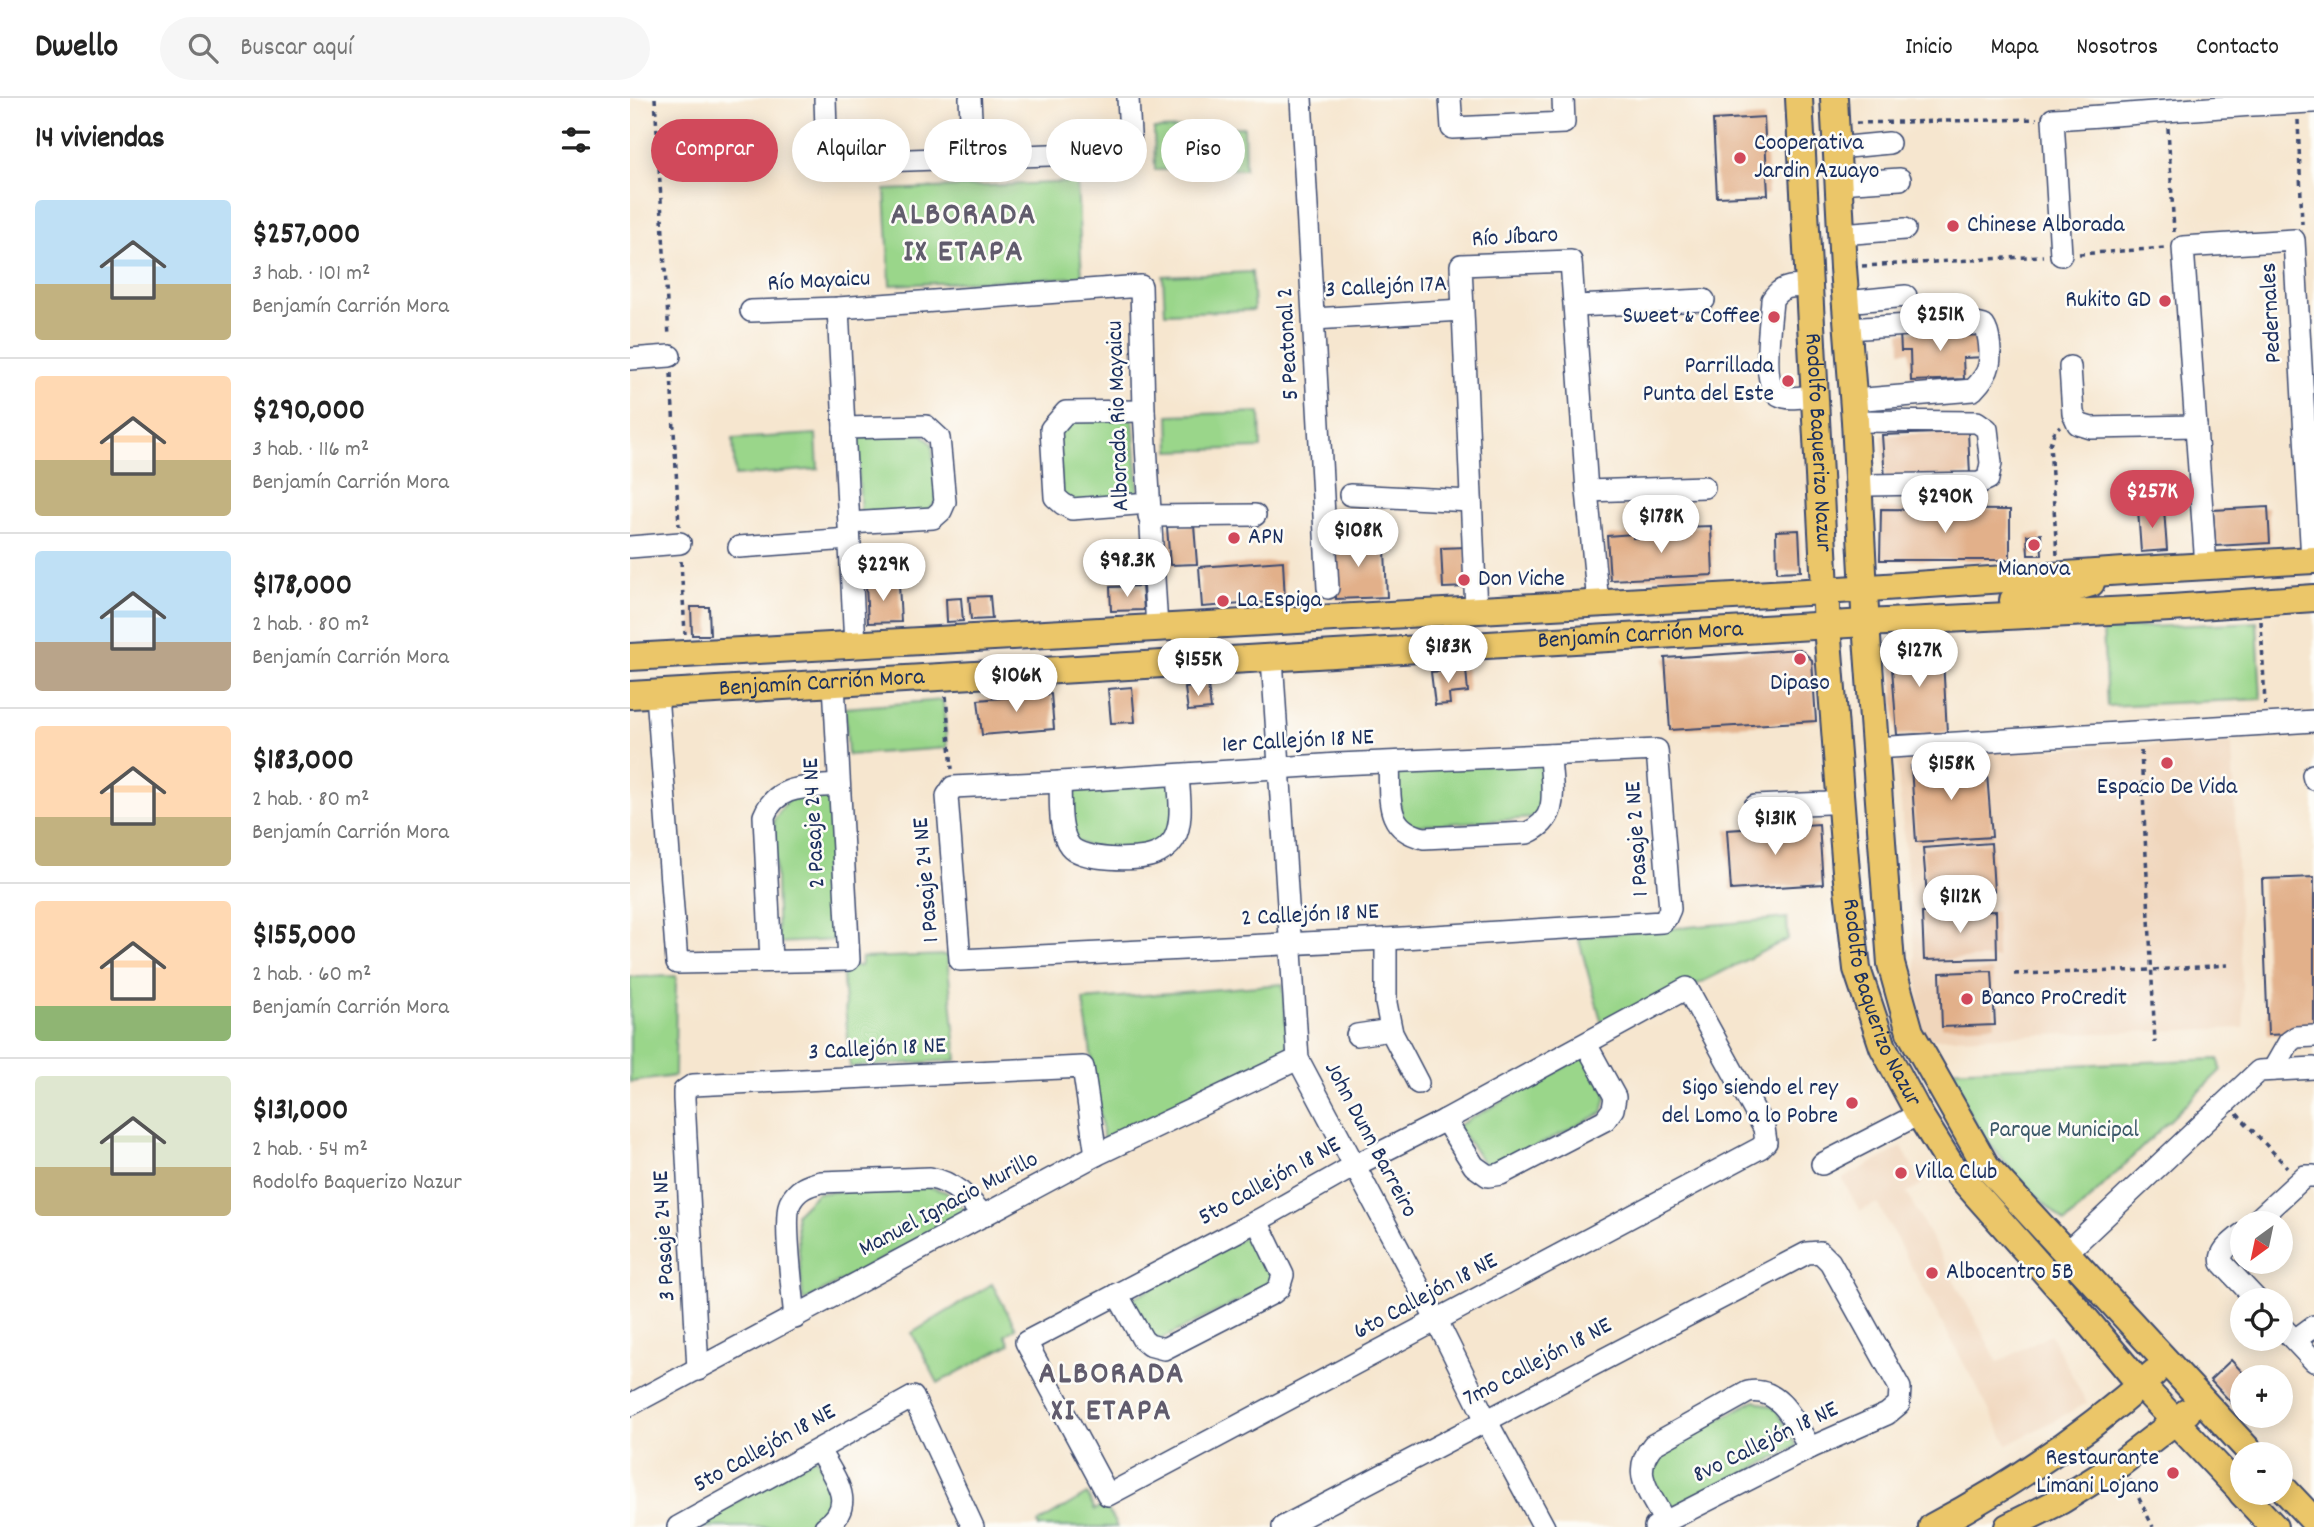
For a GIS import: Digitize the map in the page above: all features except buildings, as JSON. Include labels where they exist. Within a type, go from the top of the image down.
[{"type":"main road","name":"Rodolfo Baquerizo Nazur","points":[[1799,98],[1815,396],[1847,607],[1872,708],[1891,964],[1910,1032],[1986,1166],[2241,1442]]},
{"type":"main road","name":"Rodolfo Baquerizo Nazur","points":[[1836,123],[1843,268],[1860,487],[1847,607],[1840,800],[1857,969],[1883,1047],[1919,1114],[1958,1174],[2141,1385],[2230,1480]]},
{"type":"main road","name":"Benjamín Carrión Mora","points":[[630,695],[1640,636],[2058,575],[2313,560]]},
{"type":"main road","points":[[2171,608],[2170,593],[2177,582],[2253,573],[2271,562]]},
{"type":"main road","points":[[1847,607],[2040,598],[2139,570]]},
{"type":"main road","name":"Benjamín Carrión Mora","points":[[630,657],[1598,603],[2171,608],[2314,598]]},
{"type":"main road","points":[[1532,642],[1532,624],[1540,614],[1589,608],[1598,603]]},
{"type":"main road","points":[[1390,651],[1419,642],[1472,636],[1476,626],[1476,610]]},
{"type":"main road","points":[[1933,1527],[1976,1504],[2042,1462],[2166,1363]]},
{"type":"main road","points":[[2008,1527],[2055,1504],[2121,1463],[2202,1400]]},
{"type":"main road","points":[[2293,1499],[2314,1521]]},
{"type":"main road","name":"Rodolfo Baquerizo Nazur","points":[[2253,1505],[2274,1527]]},
{"type":"street","points":[[825,98],[827,163],[924,160]]},
{"type":"street","points":[[970,98],[971,119]]},
{"type":"street","points":[[1032,156],[1131,152],[1128,98]]},
{"type":"street","name":"5 Peatonal 2","points":[[1301,98],[1328,588]]},
{"type":"street","points":[[1450,98],[1452,128],[1564,123],[1563,98]]},
{"type":"street","points":[[2061,255],[2053,119],[2173,107],[2296,101]]},
{"type":"street","points":[[1836,123],[1889,143]]},
{"type":"street","points":[[1838,183],[1900,179]]},
{"type":"street","points":[[1841,234],[1905,229]]},
{"type":"street","name":"Pedernales","points":[[2179,248],[2294,240],[2309,420],[2313,560]]},
{"type":"street","points":[[2179,248],[2206,566]]},
{"type":"street","name":"Río Jíbaro","points":[[1476,610],[1461,265],[1572,261],[1587,491],[1598,603]]},
{"type":"street","name":"Río Mayaicu","points":[[751,312],[1141,286]]},
{"type":"street","name":"Alborada Rio Mayaicu","points":[[1141,286],[1144,411],[1157,628]]},
{"type":"street","points":[[1809,287],[1785,288],[1775,295],[1772,300],[1767,357],[1772,387],[1776,393],[1784,397],[1815,396]]},
{"type":"street","points":[[1846,302],[1906,296]]},
{"type":"street","points":[[1576,306],[1704,300]]},
{"type":"street","points":[[838,308],[855,645]]},
{"type":"street","name":"3 Callejón 17A","points":[[1314,318],[1462,310]]},
{"type":"street","points":[[1848,329],[1976,324],[1984,326],[1988,331],[1989,366],[1981,382],[1973,390],[1854,411]]},
{"type":"street","points":[[630,359],[670,356]]},
{"type":"street","points":[[2070,367],[2073,413],[2078,424],[2091,428],[2196,426]]},
{"type":"street","points":[[1144,411],[1066,412],[1058,419],[1051,429],[1055,497],[1072,509],[1255,514]]},
{"type":"street","points":[[1854,411],[1976,422],[1987,429],[1991,463],[1988,479],[1979,483],[1860,487]]},
{"type":"street","points":[[739,547],[933,518],[941,511],[945,502],[939,438],[933,431],[926,426],[844,428]]},
{"type":"street","points":[[1587,491],[1704,487]]},
{"type":"street","points":[[1350,495],[1471,501]]},
{"type":"street","points":[[630,547],[680,543]]},
{"type":"street","name":"John Dunn Barreiro","points":[[1272,658],[1298,1059],[1544,1527]]},
{"type":"street","name":"2 Pasaje 24 NE","points":[[771,961],[849,960],[834,684]]},
{"type":"street","points":[[657,694],[677,963],[771,961],[764,828],[768,806],[784,791],[839,785]]},
{"type":"street","points":[[1875,748],[2314,721]]},
{"type":"street","name":"1er Callejón 18 NE","points":[[950,791],[1338,764],[1657,750]]},
{"type":"street","name":"1 Pasaje 2 NE","points":[[1657,750],[1670,909],[1666,919],[1661,922]]},
{"type":"street","points":[[1389,763],[1392,815],[1399,828],[1410,835],[1424,838],[1514,834],[1540,828],[1549,818],[1552,807],[1550,755]]},
{"type":"street","points":[[1060,782],[1063,831],[1070,846],[1082,855],[1098,859],[1151,856],[1166,850],[1175,837],[1180,820],[1178,775]]},
{"type":"street","name":"1 Pasaje 24 NE","points":[[950,791],[960,960]]},
{"type":"street","points":[[1755,806],[1840,800]]},
{"type":"street","name":"2 Callejón 18 NE","points":[[960,960],[1661,922]]},
{"type":"street","points":[[1386,939],[1386,1003],[1391,1030],[1418,1083]]},
{"type":"street","name":"5to Callejón 18 NE","points":[[1108,1495],[1026,1342],[1257,1221],[1354,1166],[1445,1120],[1687,988],[1764,1128],[1766,1142]]},
{"type":"street","points":[[1357,1035],[1391,1030]]},
{"type":"street","points":[[2273,1070],[2289,1042],[2296,1037],[2314,1036]]},
{"type":"street","points":[[1445,1120],[1474,1166],[1488,1176],[1501,1174],[1605,1120],[1613,1109],[1615,1097],[1586,1044]]},
{"type":"street","name":"Manuel Ignacio Murillo","points":[[630,1405],[1096,1155],[1298,1059]]},
{"type":"street","name":"3 Callejón 18 NE","points":[[684,1100],[684,1091],[693,1085],[1083,1067],[1096,1155]]},
{"type":"street","points":[[2067,1252],[2259,1071],[2314,1068]]},
{"type":"street","name":"3 Pasaje 24 NE","points":[[684,1100],[698,1370]]},
{"type":"street","points":[[1822,1164],[1919,1114]]},
{"type":"street","name":"6to Callejón 18 NE","points":[[1108,1495],[1755,1151],[1766,1142]]},
{"type":"street","points":[[2268,1211],[2307,1179]]},
{"type":"street","points":[[795,1318],[787,1211],[797,1193],[806,1185],[875,1180],[942,1180],[964,1194],[984,1216]]},
{"type":"street","points":[[1117,1294],[1143,1340],[1149,1345],[1164,1349],[1251,1305],[1279,1288],[1283,1275],[1257,1221]]},
{"type":"street","points":[[2230,1245],[2220,1258],[2230,1271]]},
{"type":"street","name":"7mo Callejón 18 NE","points":[[1283,1527],[1807,1253],[1820,1252],[1830,1262],[1900,1388],[1899,1404]]},
{"type":"street","points":[[2232,1274],[2246,1288]]},
{"type":"street","points":[[2314,1326],[2295,1340],[2314,1361]]},
{"type":"street","points":[[1660,1524],[1642,1475],[1641,1465],[1645,1454],[1653,1445],[1748,1392],[1767,1393],[1776,1398],[1784,1406],[1810,1448]]},
{"type":"street","name":"5to Callejón 18 NE","points":[[678,1527],[913,1397],[973,1527]]},
{"type":"street","name":"8vo Callejón 18 NE","points":[[1660,1524],[1810,1448],[1887,1413],[1899,1404]]},
{"type":"street","points":[[818,1450],[842,1494],[839,1514],[825,1527]]},
{"type":"path","points":[[655,98],[684,614]]},
{"type":"path","points":[[2296,101],[2302,226]]},
{"type":"path","points":[[1843,268],[2179,248],[2173,107]]},
{"type":"path","points":[[1836,123],[2053,119]]},
{"type":"path","points":[[2058,575],[2050,444],[2055,430],[2073,413]]},
{"type":"path","points":[[2260,602],[2266,724]]},
{"type":"path","points":[[944,677],[950,791]]},
{"type":"path","points":[[2140,732],[2155,1043]]},
{"type":"path","points":[[2014,974],[2228,965]]},
{"type":"path","points":[[2226,1102],[2307,1179]]},
{"type":"path","points":[[2121,1463],[2153,1527]]},
{"type":"shaded area","points":[[2232,743],[2244,1028],[1923,1039],[1896,754]]},
{"type":"shaded area","name":"Albocentro 5B","points":[[1902,1147],[1922,1185],[1907,1193],[1998,1362],[2050,1334],[2087,1403],[2008,1445],[1877,1203],[1860,1211],[1842,1179]]},
{"type":"green space","points":[[1154,129],[1161,129],[1161,170],[1155,170]]},
{"type":"green space","points":[[1077,182],[1082,277],[890,285],[885,190]]},
{"type":"green space","points":[[1252,272],[1254,310],[1165,313],[1163,276]]},
{"type":"green space","points":[[1260,412],[1261,448],[1170,451],[1169,415]]},
{"type":"green space","points":[[1070,418],[1133,419],[1139,499],[1075,504],[1060,493],[1057,432]]},
{"type":"green space","points":[[816,434],[818,469],[735,476],[733,439]]},
{"type":"green space","points":[[922,434],[932,444],[937,501],[927,512],[861,515],[856,437]]},
{"type":"green space","points":[[2257,622],[2261,699],[2107,706],[2103,629]]},
{"type":"green space","points":[[943,700],[947,748],[848,755],[845,708]]},
{"type":"green space","points":[[1546,760],[1545,803],[1533,818],[1408,826],[1402,818],[1394,767]]},
{"type":"green space","points":[[1174,779],[1176,822],[1156,849],[1095,850],[1071,838],[1065,787]]},
{"type":"green space","points":[[831,794],[836,940],[778,943],[774,820],[789,798]]},
{"type":"green space","points":[[1787,918],[1788,939],[1604,1031],[1578,937]]},
{"type":"green space","points":[[947,955],[957,1060],[850,1067],[842,967],[860,966],[862,958]]},
{"type":"green space","points":[[676,976],[675,1076],[630,1082],[630,977]]},
{"type":"green space","points":[[1283,984],[1288,1055],[1104,1142],[1083,1000]]},
{"type":"green space","points":[[1586,1055],[1607,1093],[1602,1113],[1494,1168],[1487,1167],[1457,1126]]},
{"type":"green space","name":"Parque Municipal","points":[[2219,1059],[2221,1070],[2065,1223],[2016,1176],[1983,1136],[1944,1070]]},
{"type":"green space","points":[[926,1186],[946,1192],[967,1212],[803,1302],[796,1214],[817,1193]]},
{"type":"green space","points":[[1256,1231],[1276,1279],[1271,1285],[1160,1340],[1150,1335],[1130,1300]]},
{"type":"green space","points":[[992,1284],[1016,1328],[1005,1335],[1010,1344],[938,1383],[912,1333]]},
{"type":"green space","points":[[1755,1400],[1776,1409],[1797,1446],[1671,1512],[1649,1471],[1655,1454]]},
{"type":"green space","points":[[816,1457],[836,1496],[835,1509],[816,1527],[692,1527]]},
{"type":"green space","points":[[1087,1494],[1095,1510],[1105,1504],[1117,1527],[1039,1527],[1038,1523]]},
{"type":"place","name":"Cooperativa Jardin Azuayo","points":[[1740,158]]},
{"type":"place","name":"Chinese Alborada","points":[[1953,226]]},
{"type":"place","name":"Rukito GD","points":[[2165,301]]},
{"type":"place","name":"Sweet & Coffee","points":[[1774,317]]},
{"type":"place","name":"Parrillada Punta del Este","points":[[1788,381]]},
{"type":"place","name":"APN","points":[[1234,538]]},
{"type":"place","name":"Mianova","points":[[2034,545]]},
{"type":"place","name":"Don Viche","points":[[1464,580]]},
{"type":"place","name":"La Espiga","points":[[1223,601]]},
{"type":"place","name":"Dipaso","points":[[1800,659]]},
{"type":"place","name":"Espacio De Vida","points":[[2167,763]]},
{"type":"place","name":"Banco ProCredit","points":[[1967,999]]},
{"type":"place","name":"Sigo siendo el rey del Lomo a lo Pobre","points":[[1852,1103]]},
{"type":"place","name":"Villa Club","points":[[1901,1173]]},
{"type":"place","name":"Albocentro 5B","points":[[1932,1273]]},
{"type":"place","name":"Restaurante Limani Lojano","points":[[2173,1473]]},
{"type":"district","name":"ALBORADA IX ETAPA","points":[[964,236]]},
{"type":"district","name":"ALBORADA XI ETAPA","points":[[1112,1394]]}]
